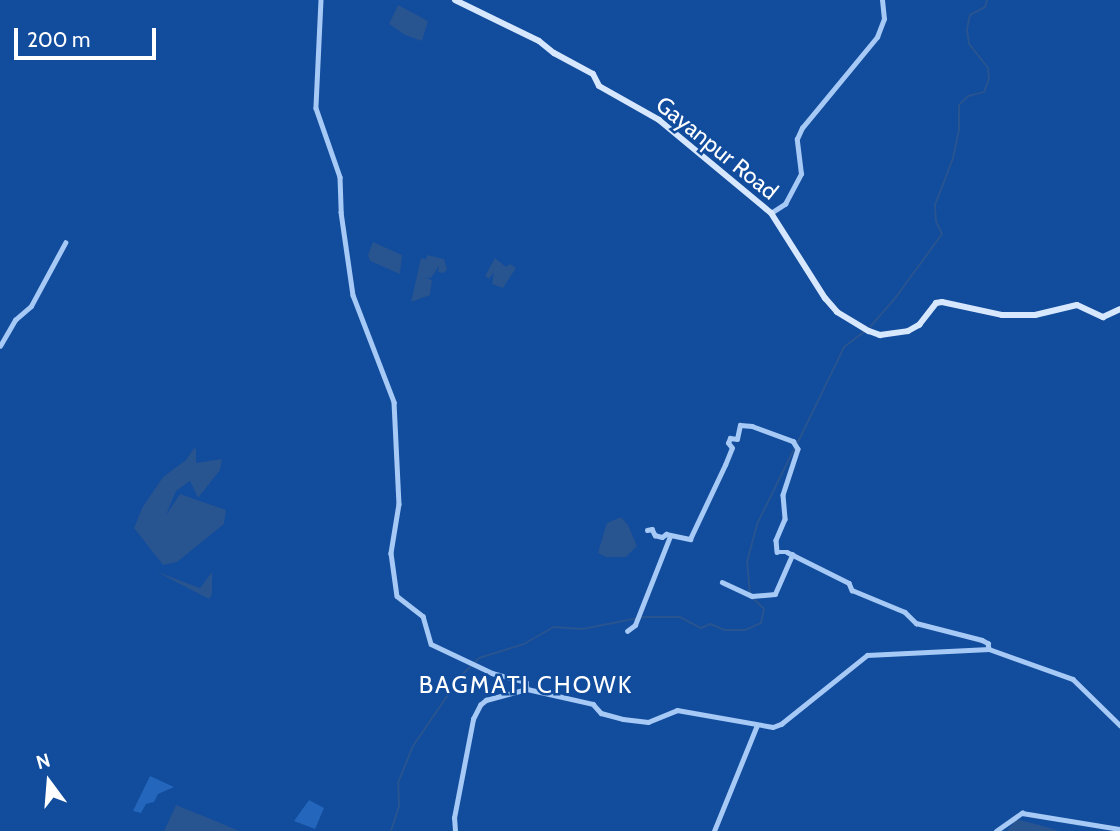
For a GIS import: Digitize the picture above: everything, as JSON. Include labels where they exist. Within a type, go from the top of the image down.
[{"type":"street","points":[[321,0],[316,108],[340,177],[341,212],[353,295],[394,402],[393,426],[399,472],[399,504],[391,552],[397,596],[423,616],[431,644],[518,682],[526,682],[527,689]]},
{"type":"street","name":"Gayanpur Road","points":[[455,0],[539,41],[554,53],[593,74],[599,86],[659,120],[771,213],[825,298],[837,312],[858,326],[880,335],[908,331],[919,325],[936,303],[942,302],[1002,315],[1035,315],[1077,305],[1103,317],[1120,309]]},
{"type":"street","points":[[771,213],[785,204],[802,174],[797,139],[802,128],[857,64],[870,41],[877,37],[884,19],[883,0]]},
{"type":"street","points":[[0,346],[15,320],[31,306],[65,243]]},
{"type":"street","points":[[647,530],[652,529],[658,536],[690,539],[732,448],[728,442],[730,438],[737,439],[740,425],[749,425],[797,444],[798,449],[783,495],[784,523],[776,540],[777,552],[792,555],[849,583],[852,590],[905,612],[916,623],[982,640],[988,643],[989,649]]},
{"type":"street","points":[[627,631],[635,625],[670,536]]},
{"type":"street","points":[[722,582],[752,596],[775,594],[792,555]]},
{"type":"street","points":[[455,831],[454,818],[473,719],[480,705],[527,689],[593,704],[601,713],[623,719],[648,722],[677,710],[718,715],[757,725],[780,724],[866,655],[989,649],[1073,679],[1120,725]]},
{"type":"street","points":[[714,831],[757,725]]},
{"type":"street","points":[[996,831],[1022,813],[1120,829]]},
{"type":"shaded area","points":[[398,5],[428,21],[422,41],[405,35],[389,24]]},
{"type":"shaded area","points":[[373,242],[402,255],[400,274],[370,261],[368,255]]},
{"type":"shaded area","points":[[427,255],[444,259],[447,269],[444,273],[438,272],[439,266],[431,278],[425,277],[432,280],[430,295],[411,302],[421,258],[426,259]]},
{"type":"shaded area","points":[[495,258],[506,267],[510,264],[516,268],[503,288],[492,284],[494,272],[489,279],[485,276]]},
{"type":"shaded area","points":[[194,448],[196,463],[222,459],[220,470],[198,498],[190,481],[176,491],[166,515],[180,494],[226,510],[224,524],[177,562],[163,565],[134,528],[142,508],[163,477],[186,460]]},
{"type":"shaded area","points":[[621,517],[628,525],[637,546],[626,557],[606,557],[598,553],[607,523]]},
{"type":"shaded area","points":[[155,571],[200,588],[212,572],[212,594],[209,599]]},
{"type":"shaded area","points":[[150,776],[174,787],[158,794],[154,802],[146,804],[141,813],[133,811]]},
{"type":"shaded area","points":[[309,800],[324,808],[315,829],[294,821]]},
{"type":"shaded area","points":[[176,805],[218,822],[239,831],[164,831]]},
{"type":"shaded area","points":[[1016,819],[1043,826],[1059,831],[1007,831]]},
{"type":"waterway","points":[[870,327],[896,297],[942,234],[936,221],[935,205],[953,158],[959,130],[959,105],[968,96],[984,92],[989,79],[988,68],[969,44],[967,29],[970,15],[985,7],[987,0]]},
{"type":"waterway","points":[[797,444],[844,347],[865,331]]},
{"type":"waterway","points":[[750,594],[747,562],[757,524],[794,449]]},
{"type":"waterway","points":[[391,831],[399,806],[398,783],[413,746],[461,676],[479,658],[524,644],[554,627],[582,629],[644,617],[680,617],[701,628],[710,624],[725,630],[745,630],[761,623],[764,609],[753,598]]},
{"type":"district","name":"BAGMATI CHOWK","points":[[526,685]]}]
